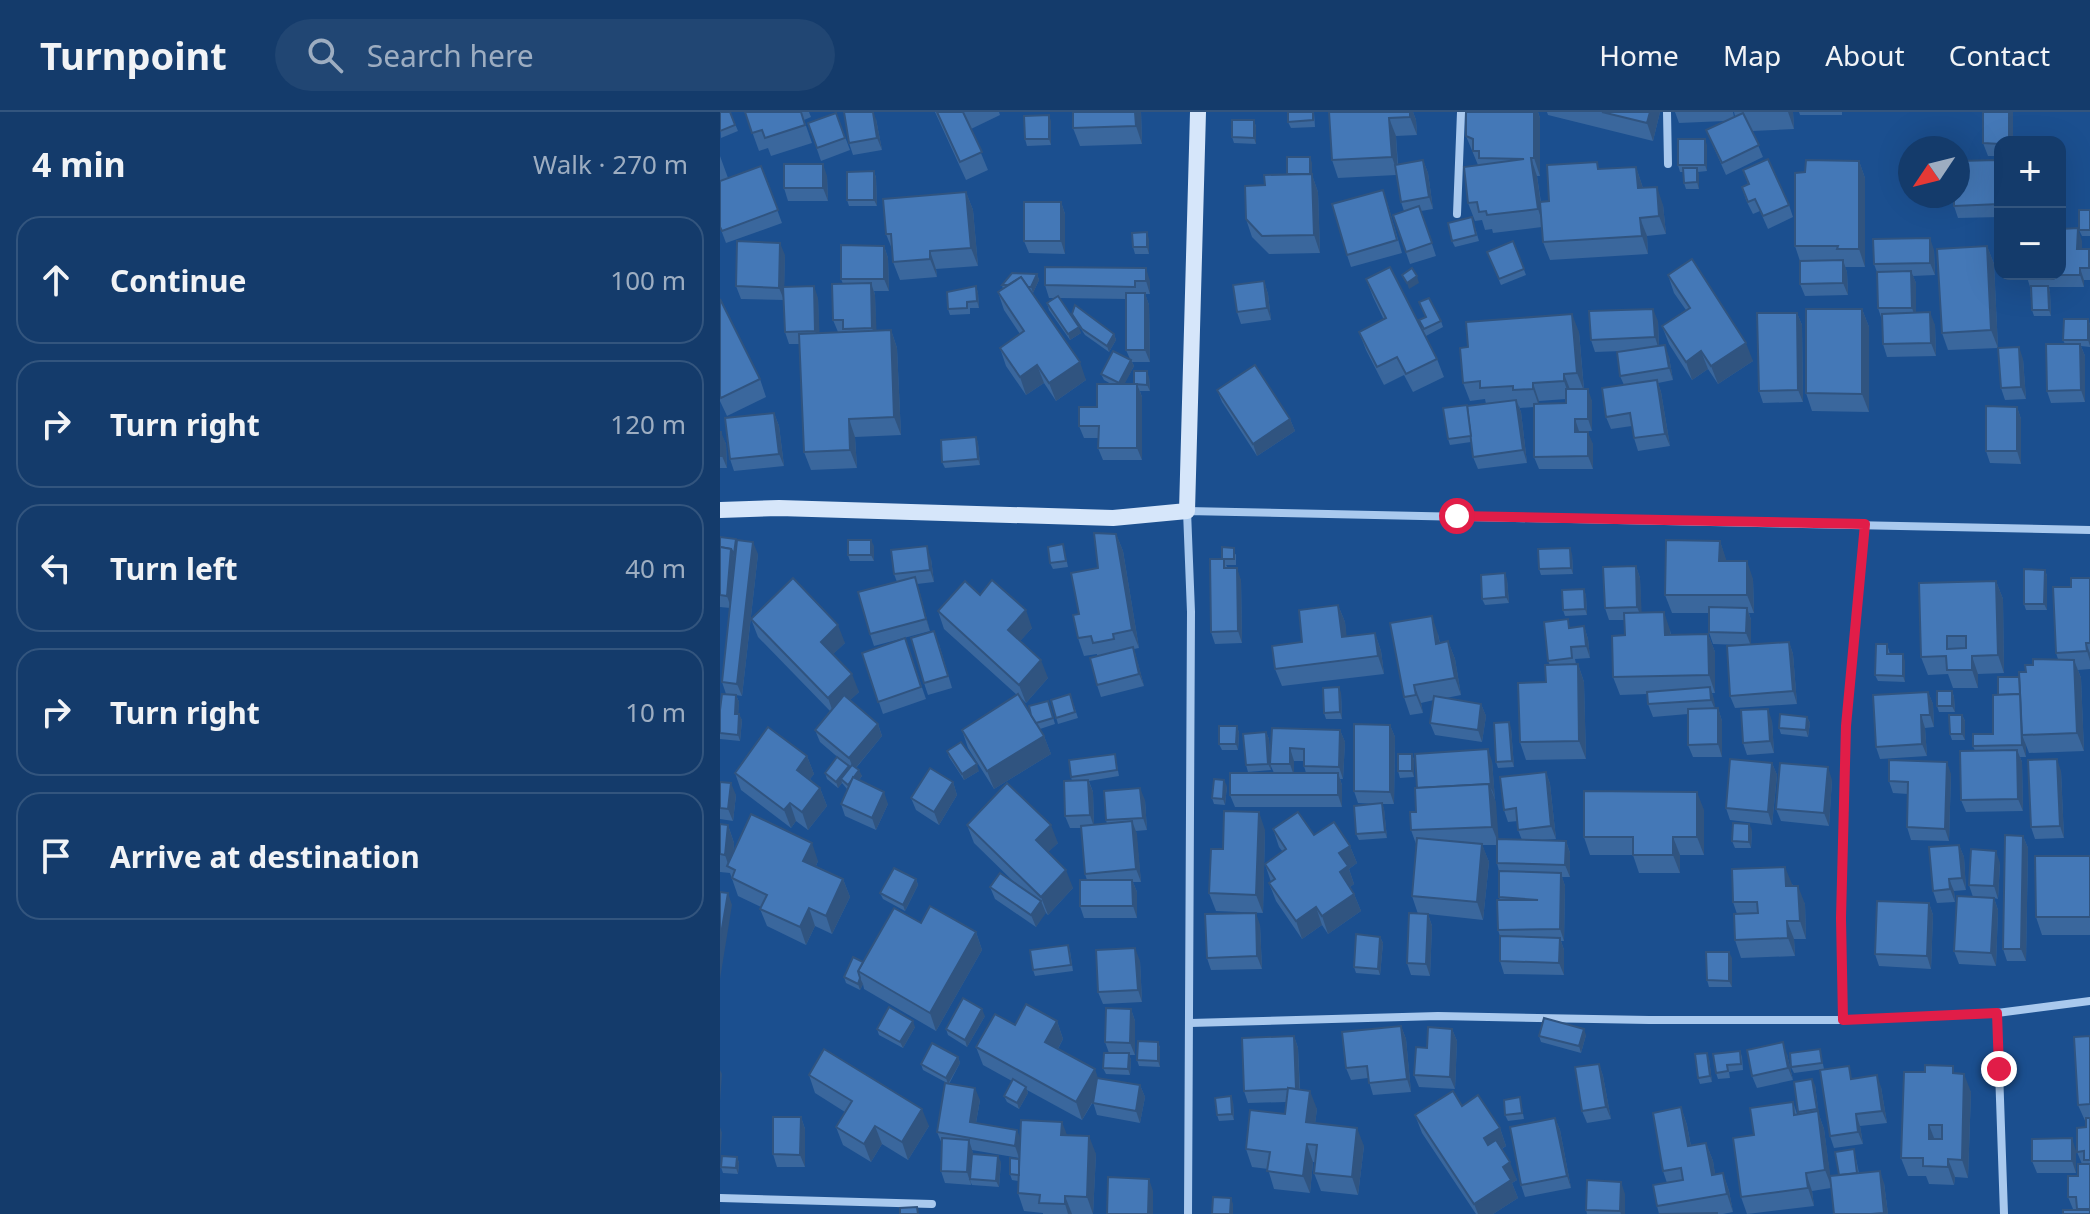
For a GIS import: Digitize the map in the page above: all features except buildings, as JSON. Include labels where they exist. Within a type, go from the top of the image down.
[{"type":"street","points":[[1188,1214],[1191,612],[1187,511],[1198,112]]},
{"type":"street","points":[[1457,214],[1461,112]]},
{"type":"street","points":[[1667,112],[1668,164]]},
{"type":"street","points":[[720,510],[779,508],[1113,518],[1187,511],[2090,530]]},
{"type":"street","points":[[1843,1020],[1841,918],[1846,726],[1865,524]]},
{"type":"street","points":[[1190,1023],[1438,1016],[1843,1020],[1997,1013],[2090,1001]]},
{"type":"street","points":[[1997,1013],[2004,1214]]},
{"type":"street","points":[[720,1198],[932,1204]]},
{"type":"route","points":[[1457,516],[1865,524],[1846,726],[1841,918],[1843,1020],[1997,1013],[1999,1069]]}]
